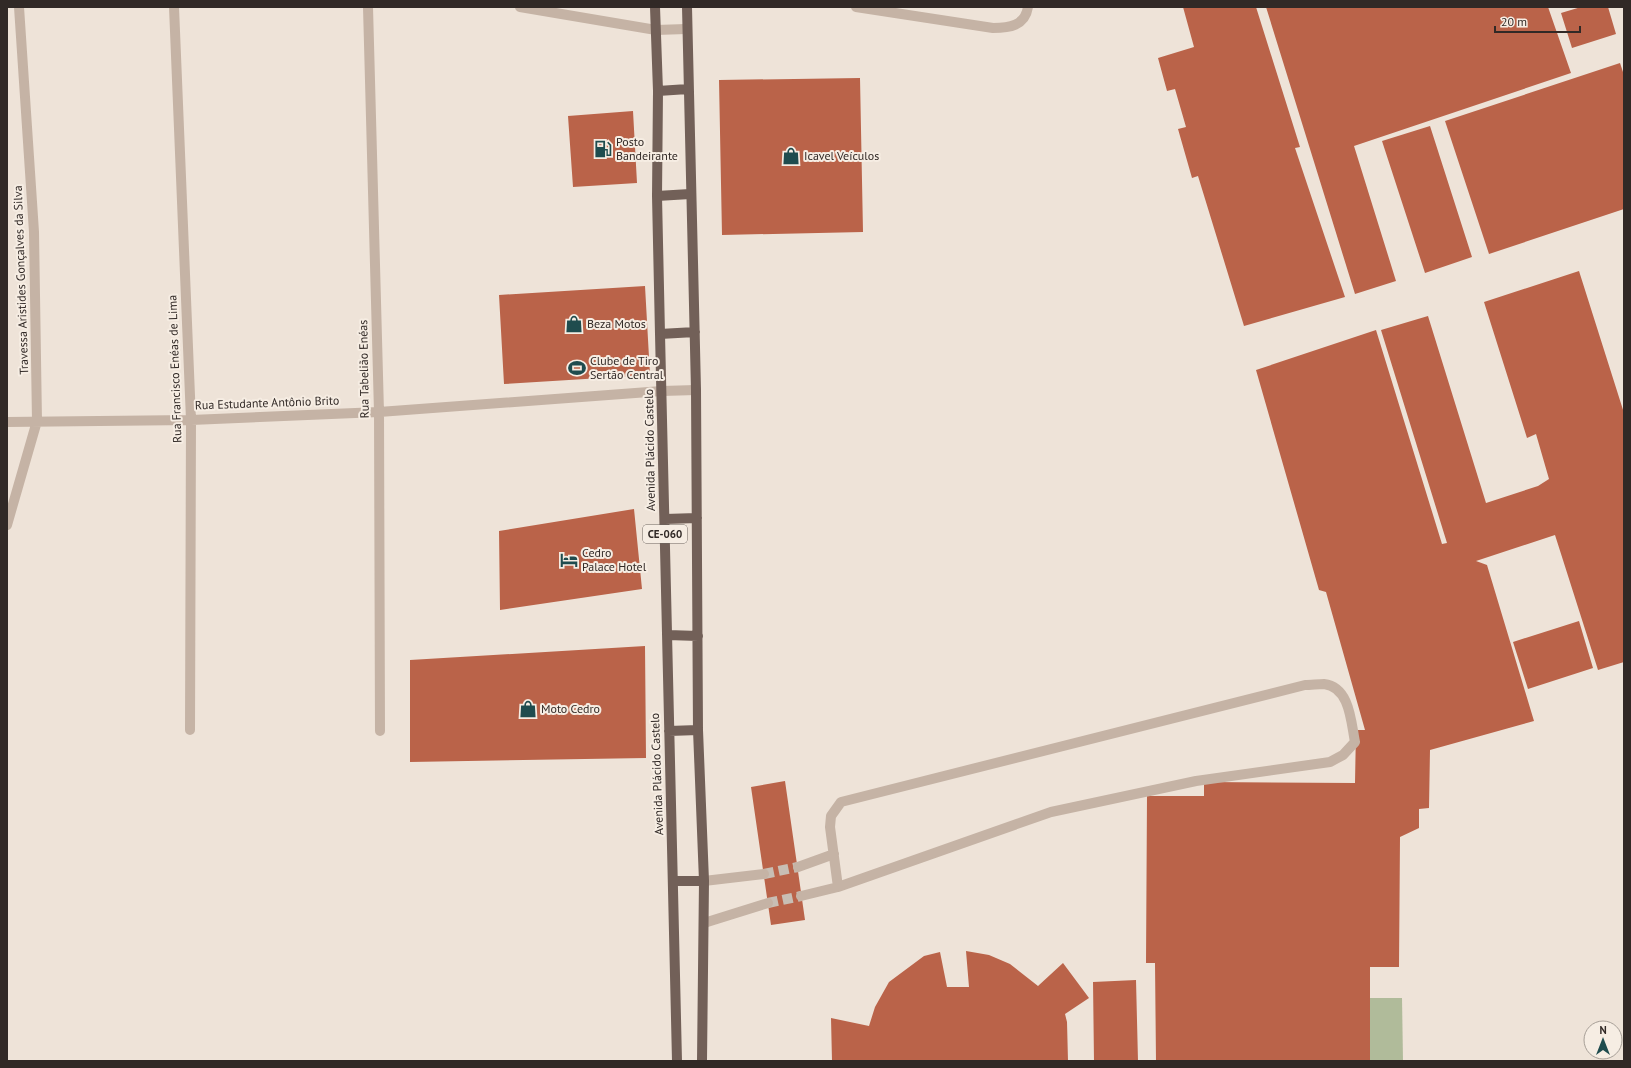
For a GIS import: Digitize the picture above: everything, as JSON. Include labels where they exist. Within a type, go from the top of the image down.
[{"type":"main road","name":"Avenida Plácido Castelo","points":[[655,7],[658,91],[657,196],[677,1061]]},
{"type":"main road","name":"CE-060","points":[[687,7],[686,29],[696,390],[698,730],[704,881],[702,1061]]},
{"type":"main road","points":[[658,91],[688,89]]},
{"type":"main road","points":[[657,196],[690,194]]},
{"type":"main road","points":[[660,334],[695,332]]},
{"type":"main road","points":[[665,519],[697,518]]},
{"type":"main road","points":[[668,635],[698,636]]},
{"type":"main road","points":[[669,731],[698,730]]},
{"type":"main road","points":[[674,881],[704,881]]},
{"type":"street","name":"Travessa Aristides Gonçalves da Silva","points":[[7,525],[37,421],[34,232],[19,7]]},
{"type":"street","name":"Rua Francisco Enéas de Lima","points":[[174,7],[191,420],[190,730]]},
{"type":"street","name":"Rua Tabelião Enéas","points":[[368,7],[378,412],[380,731]]},
{"type":"street","points":[[520,7],[656,30],[686,29]]},
{"type":"street","points":[[856,7],[993,28],[1009,28],[1020,23],[1027,13],[1028,7]]},
{"type":"street","name":"Rua Estudante Antônio Brito","points":[[7,422],[191,420],[378,412],[662,391],[696,390]]},
{"type":"street","points":[[801,896],[838,887],[1051,812],[1196,781],[1330,762],[1343,754],[1355,742],[1347,706],[1339,690],[1325,684],[1305,685],[841,802],[831,816],[830,827],[838,887]]},
{"type":"street","points":[[798,867],[834,854]]},
{"type":"street","points":[[704,881],[764,874]]},
{"type":"street","points":[[704,923],[768,903]]},
{"type":"green space","points":[[1370,998],[1402,998],[1403,1061],[1370,1061]]},
{"type":"building","points":[[1183,7],[1256,7],[1300,147],[1295,148],[1345,297],[1244,326],[1198,176],[1192,178],[1178,129],[1186,127],[1175,89],[1167,91],[1158,58],[1194,47]]},
{"type":"building","points":[[1266,7],[1548,7],[1571,73],[1354,146],[1396,281],[1355,294]]},
{"type":"building","points":[[1581,7],[1608,7],[1616,34],[1572,48],[1561,13]]},
{"type":"building","points":[[1620,63],[1624,75],[1624,209],[1489,254],[1445,121]]},
{"type":"building","name":"Icavel Veículos","points":[[860,78],[863,232],[722,235],[719,80]]},
{"type":"building","name":"Posto Bandeirante","points":[[633,111],[637,183],[573,187],[568,116]]},
{"type":"building","points":[[1430,126],[1472,257],[1425,273],[1382,141]]},
{"type":"building","points":[[1579,271],[1624,413],[1624,662],[1598,670],[1555,535],[1476,561],[1487,565],[1534,721],[1430,750],[1429,808],[1419,809],[1419,828],[1400,837],[1399,967],[1370,967],[1370,1061],[1156,1061],[1155,963],[1146,963],[1147,796],[1204,796],[1204,782],[1355,783],[1356,730],[1365,730],[1326,592],[1319,590],[1256,370],[1376,330],[1442,544],[1447,543],[1381,330],[1428,316],[1486,503],[1538,486],[1549,479],[1536,434],[1527,438],[1484,302]]},
{"type":"building","name":"Beza Motos","points":[[645,286],[650,375],[504,384],[499,295]]},
{"type":"building","name":"Cedro Palace Hotel","points":[[634,509],[642,589],[500,610],[499,531]]},
{"type":"building","points":[[1579,621],[1593,668],[1528,689],[1513,642]]},
{"type":"building","name":"Moto Cedro","points":[[645,646],[646,758],[410,762],[410,660]]},
{"type":"building","points":[[785,781],[805,920],[771,925],[751,787]]},
{"type":"building","points":[[966,951],[989,955],[1010,964],[1038,986],[1063,963],[1089,998],[1065,1014],[1067,1022],[1068,1061],[832,1061],[831,1018],[869,1026],[875,1007],[889,982],[924,956],[940,952],[947,987],[969,987]]},
{"type":"building","points":[[1136,980],[1138,1061],[1094,1061],[1093,982]]},
{"type":"tunnel","points":[[764,874],[798,867]]},
{"type":"tunnel","points":[[768,903],[801,896]]},
{"type":"place","name":"Posto Bandeirante","points":[[603,149]]},
{"type":"place","name":"Icavel Veículos","points":[[791,156]]},
{"type":"place","name":"Beza Motos","points":[[574,324]]},
{"type":"place","name":"Clube de Tiro Sertão Central","points":[[577,368]]},
{"type":"place","name":"Cedro Palace Hotel","points":[[569,560]]},
{"type":"place","name":"Moto Cedro","points":[[528,709]]}]
